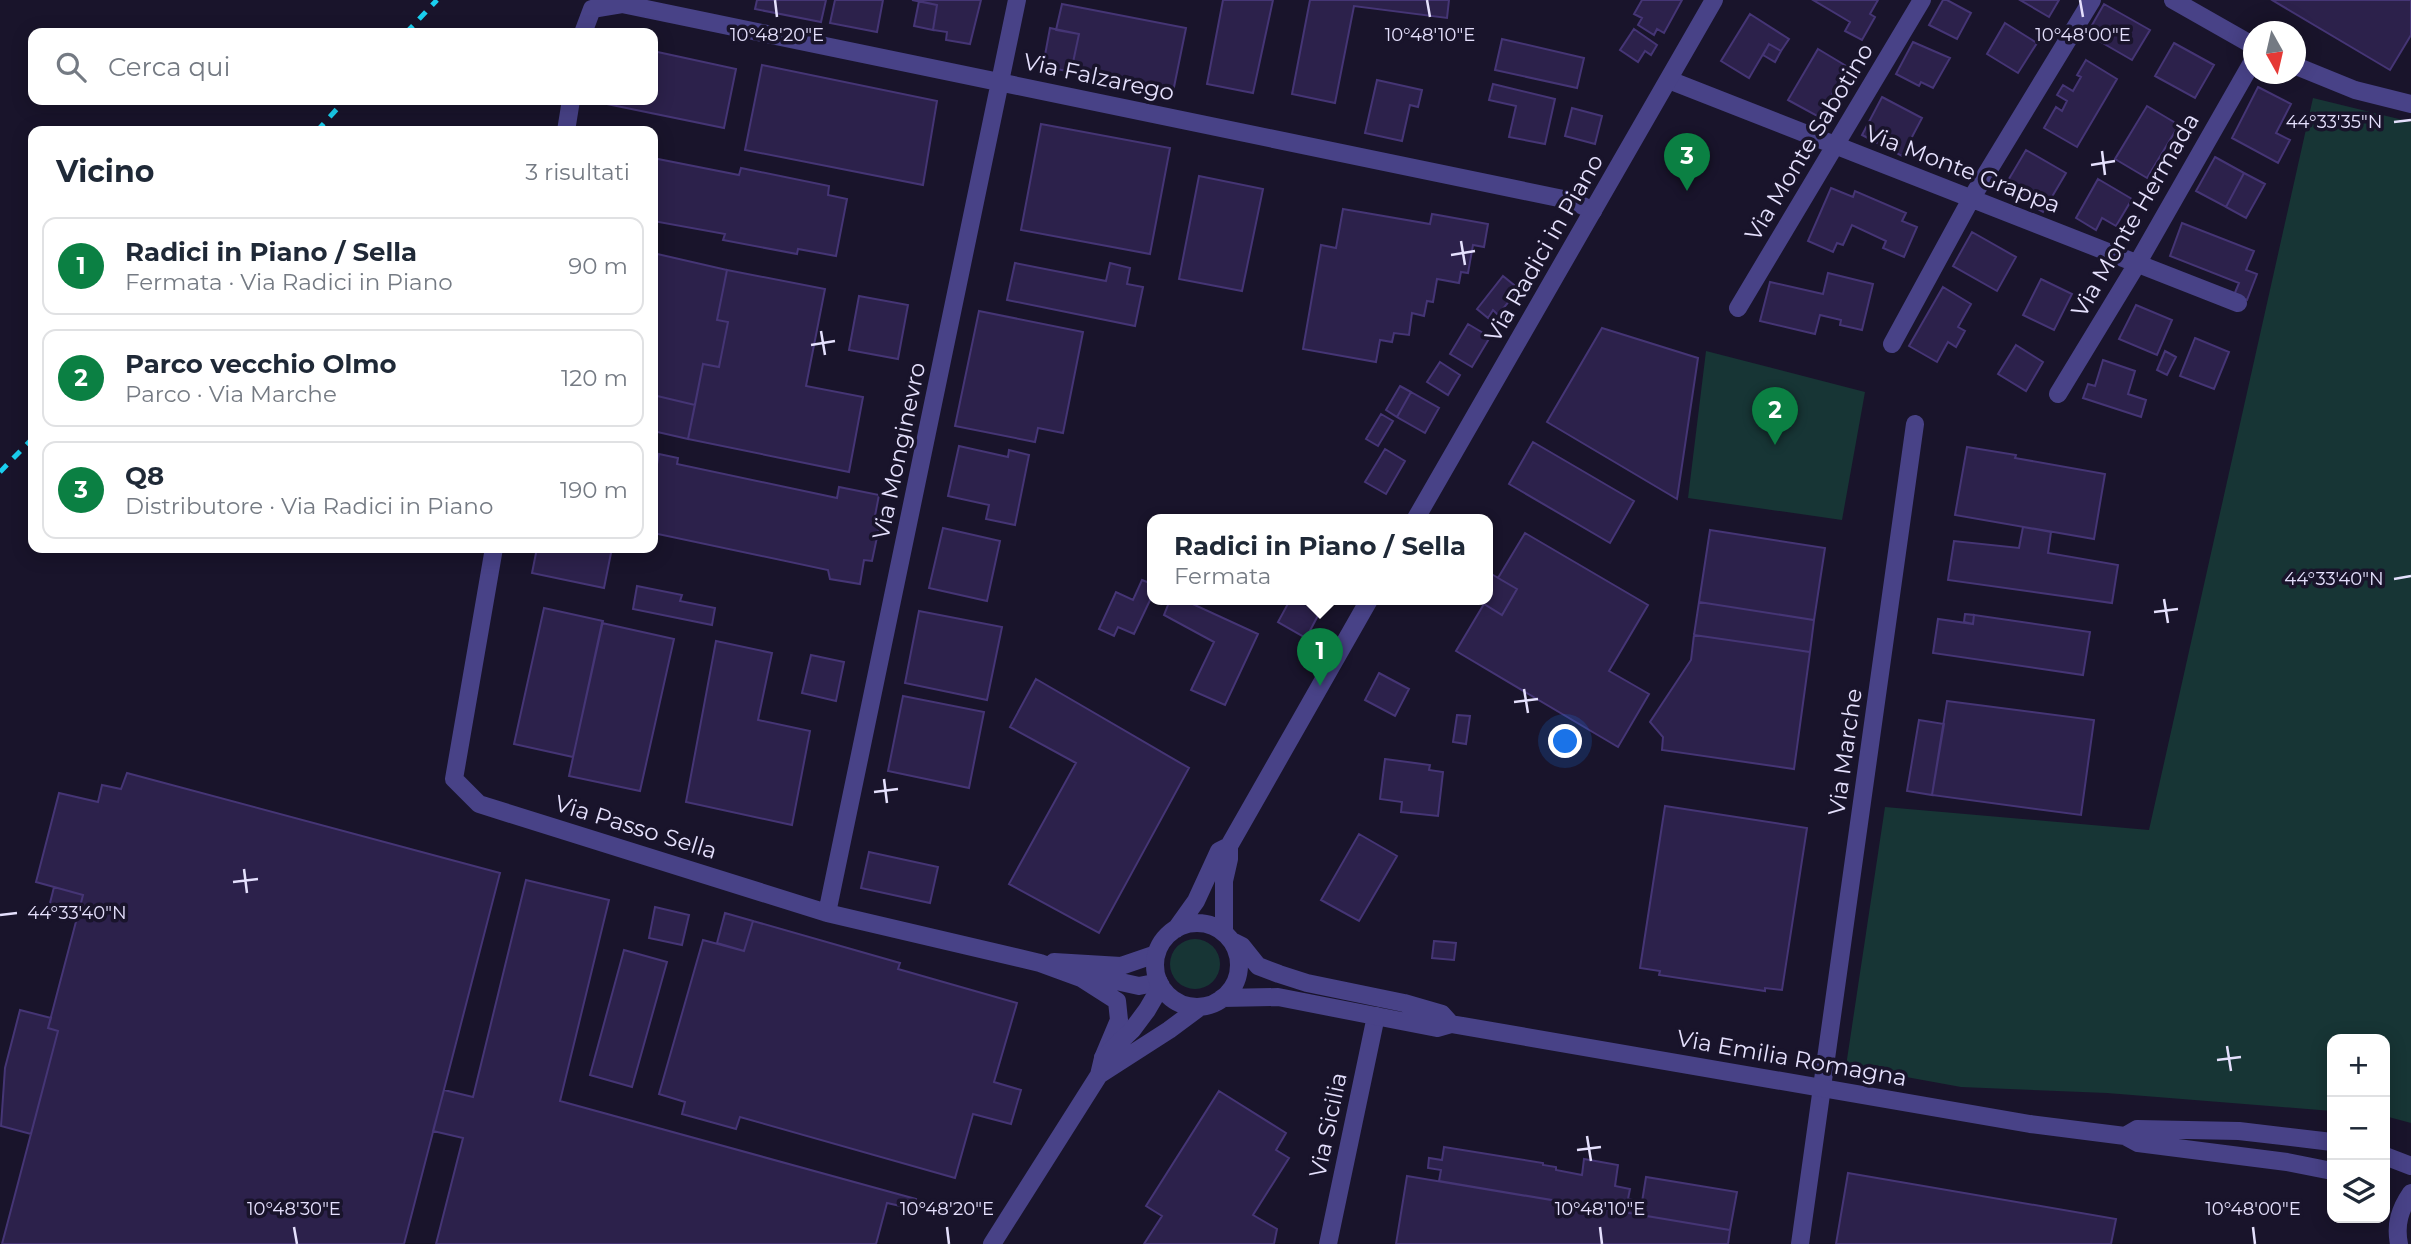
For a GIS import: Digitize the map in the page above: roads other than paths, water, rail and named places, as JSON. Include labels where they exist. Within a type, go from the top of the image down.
[{"type":"street","name":"Via Monginevro","points":[[827,913],[1017,0]]},
{"type":"street","name":"Via Radici in Piano","points":[[1418,514],[1714,0]]},
{"type":"street","name":"Via Monte Sabotino","points":[[1738,308],[1922,0]]},
{"type":"street","points":[[1892,344],[1972,199],[2092,0]]},
{"type":"street","points":[[2173,0],[2243,40]]},
{"type":"street","name":"Via Falzarego","points":[[585,28],[592,9],[622,4],[1573,201],[1593,211]]},
{"type":"street","points":[[2306,70],[2355,90],[2411,104]]},
{"type":"street","name":"Via Monte Hermada","points":[[2058,394],[2137,264],[2243,77]]},
{"type":"street","name":"Via Monte Grappa","points":[[1669,80],[2238,303]]},
{"type":"street","points":[[567,126],[570,105]]},
{"type":"street","name":"Via Marche","points":[[1800,1244],[1915,424]]},
{"type":"street","name":"Via Passo Sella","points":[[493,553],[454,779],[480,804],[827,913],[1040,963],[1081,978],[1117,1001],[1119,1020],[1101,1066]]},
{"type":"street","points":[[1176,929],[1196,901],[1219,851],[1229,846],[1366,605]]},
{"type":"street","points":[[1227,937],[1224,881],[1230,859],[1229,846]]},
{"type":"street","points":[[1101,1066],[1169,1030],[1200,1007],[1222,998],[1231,989],[1239,965],[1237,952],[1227,937],[1213,926],[1201,923],[1188,924],[1167,935],[1156,954],[1155,964],[1160,984],[1172,999],[1181,1004],[1200,1007]]},
{"type":"street","name":"Via Emilia Romagna","points":[[1227,937],[1242,946],[1258,966],[1319,985],[1442,1014],[1451,1024]]},
{"type":"street","name":"Via Passo Sella","points":[[1040,963],[1121,966],[1156,954]]},
{"type":"street","name":"Via Passo Sella","points":[[1081,978],[1098,978],[1139,986],[1160,984]]},
{"type":"street","points":[[992,1244],[1101,1066],[1147,1010],[1160,984]]},
{"type":"street","name":"Via Emilia Romagna","points":[[1222,998],[1279,997],[1437,1028],[1451,1024],[2030,1124],[2125,1136],[2137,1143],[2287,1162],[2327,1170]]},
{"type":"street","name":"Via Sicilia","points":[[1328,1244],[1376,1016]]},
{"type":"street","name":"Via Emilia Romagna","points":[[2125,1136],[2137,1129],[2239,1131],[2327,1141]]},
{"type":"street","points":[[2390,1158],[2411,1166]]},
{"type":"street","points":[[2398,1235],[2404,1202],[2411,1193]]},
{"type":"street","points":[[2390,1216],[2398,1235]]},
{"type":"railway","points":[[411,28],[437,0]]},
{"type":"railway","points":[[322,126],[340,105]]},
{"type":"railway","points":[[0,472],[28,443]]},
{"type":"place","name":"Q8","points":[[1687,191]]},
{"type":"place","name":"Parco vecchio Olmo","points":[[1775,445]]},
{"type":"place","name":"Radici in Piano / Sella","points":[[1320,686]]}]
